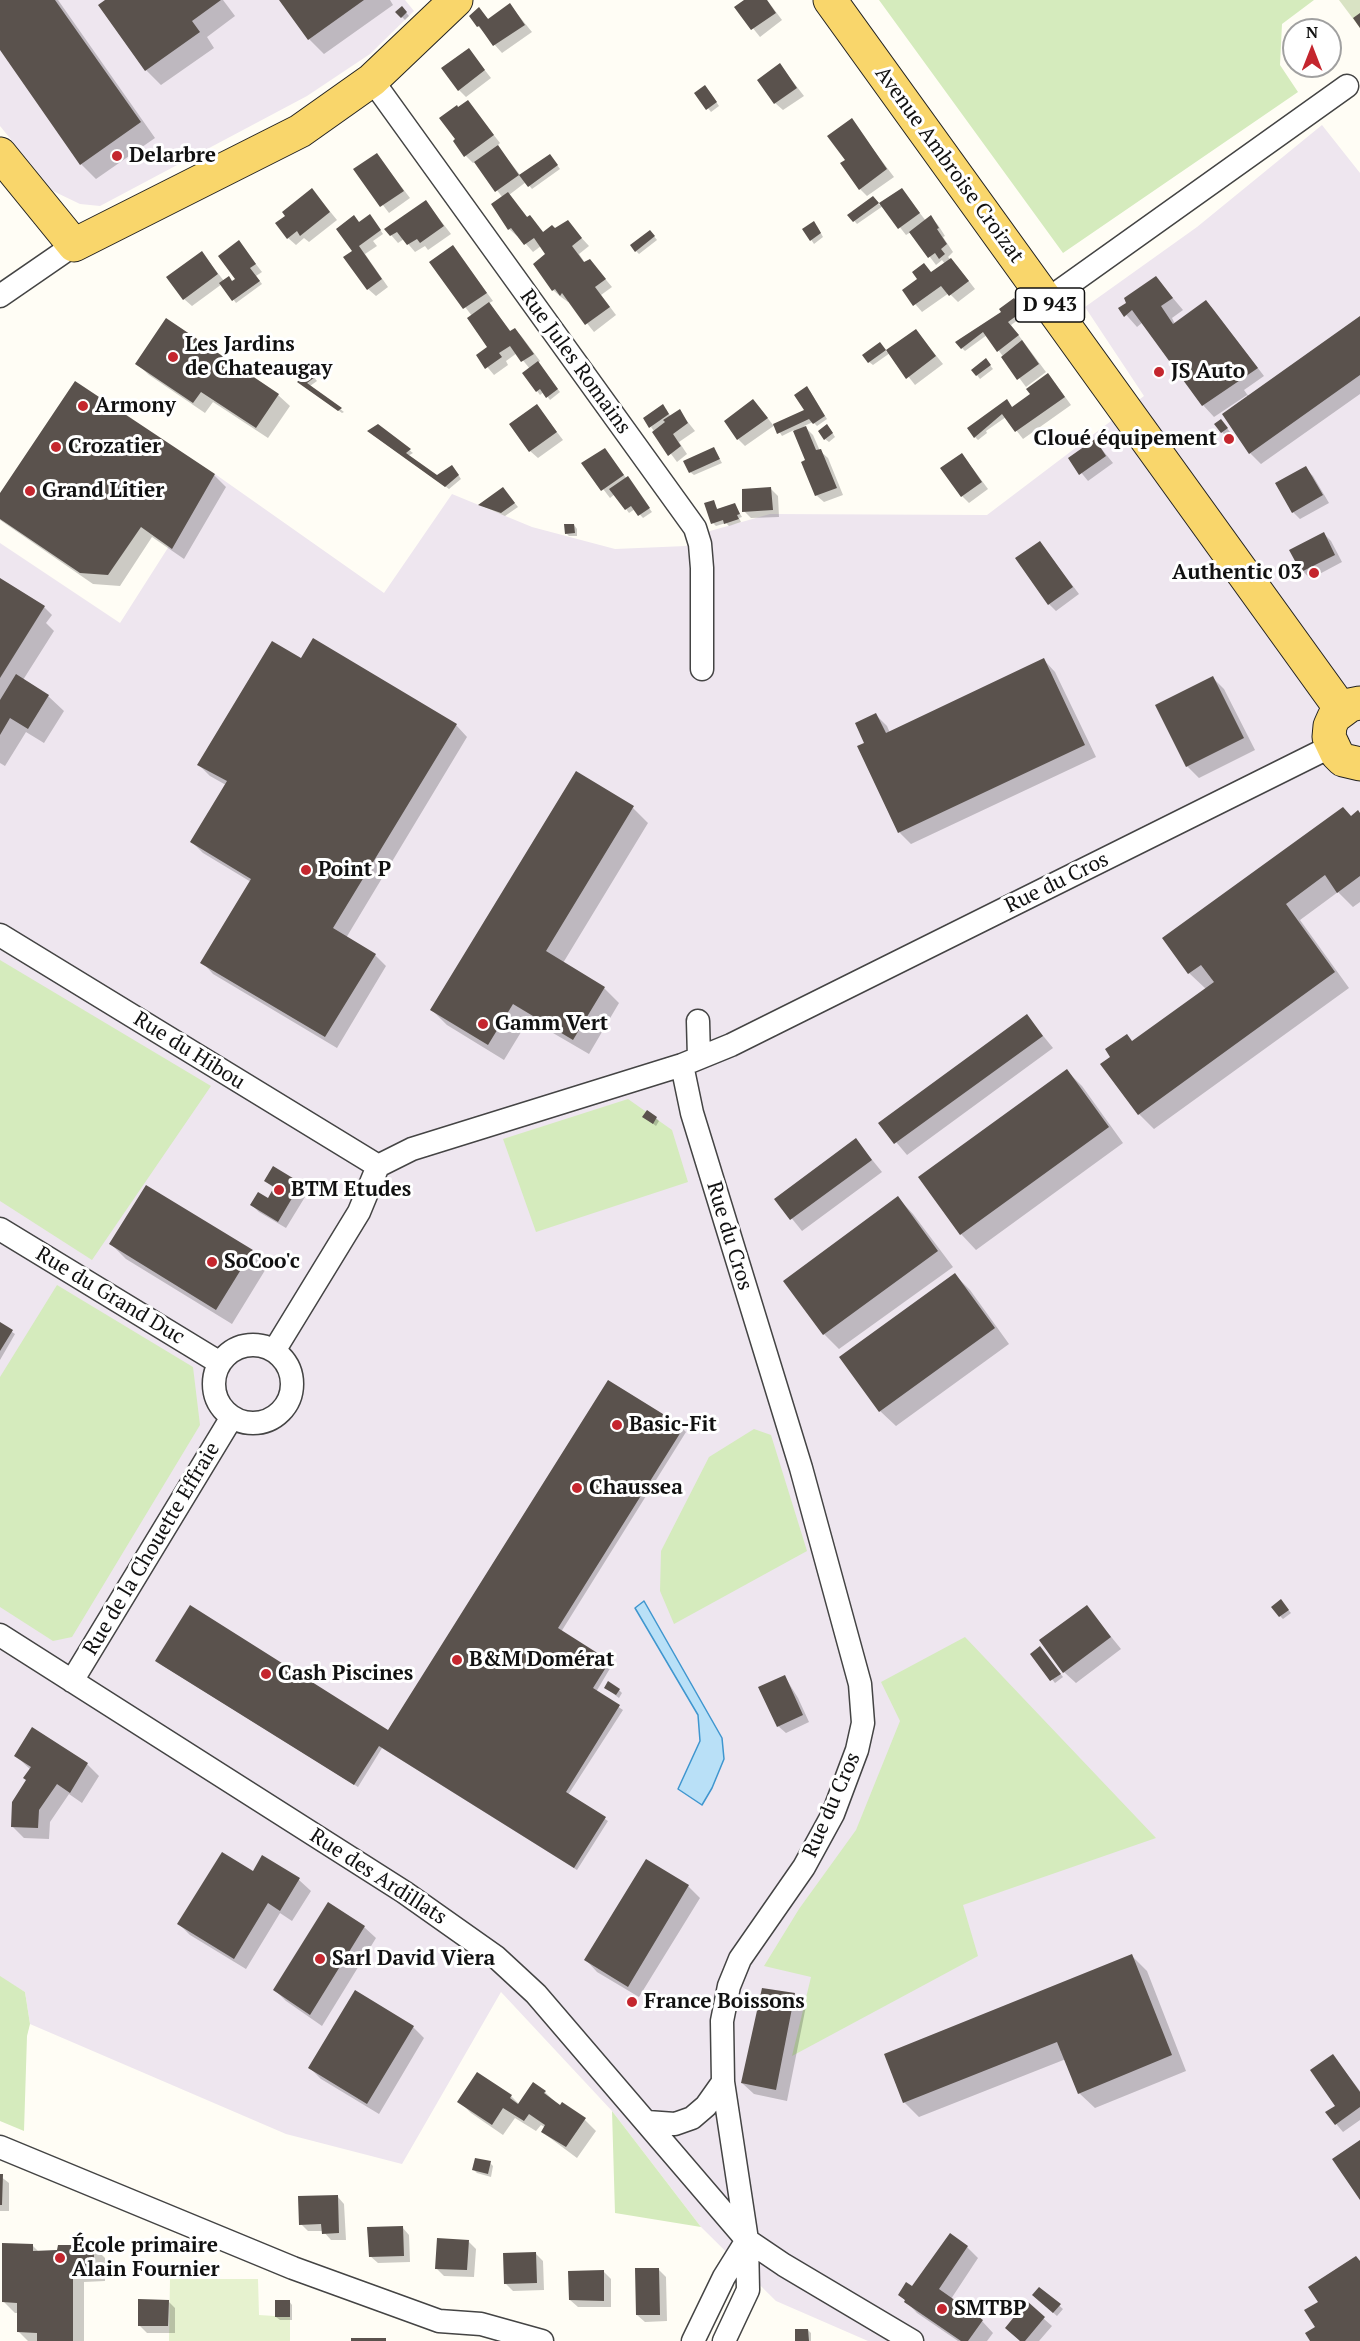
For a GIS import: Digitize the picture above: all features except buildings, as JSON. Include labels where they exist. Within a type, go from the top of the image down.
[{"type":"main road","points":[[0,154],[74,245],[300,131],[372,80],[456,0]]},
{"type":"main road","name":"Avenue Ambroise Croizat","points":[[830,0],[1047,300],[1351,706]]},
{"type":"main road","points":[[1351,706],[1334,717],[1329,737],[1332,747],[1343,760],[1360,765]]},
{"type":"street","name":"Rue Jules Romains","points":[[372,80],[695,528],[700,544],[702,568],[702,669]]},
{"type":"street","points":[[1047,300],[1347,86]]},
{"type":"street","points":[[0,296],[74,245]]},
{"type":"street","name":"Rue du Cros","points":[[724,2341],[748,2290],[747,2240],[723,2082],[722,2021],[729,1986],[740,1959],[804,1868],[833,1814],[857,1750],[863,1722],[860,1684],[801,1468],[692,1113],[690,1062],[731,1045],[1332,747]]},
{"type":"street","name":"Rue du Hibou","points":[[0,935],[378,1166]]},
{"type":"street","points":[[274,1351],[359,1212],[378,1166],[412,1149],[690,1062],[698,1021]]},
{"type":"street","name":"Rue du Grand Duc","points":[[0,1229],[220,1363]]},
{"type":"street","points":[[244,1346],[262,1346],[274,1351],[289,1369],[292,1381],[291,1393],[286,1404],[268,1420],[256,1423],[243,1422],[232,1417],[219,1404],[213,1386],[220,1363],[228,1354],[244,1346]]},
{"type":"street","name":"Rue de la Chouette Effraie","points":[[72,1682],[232,1417]]},
{"type":"street","name":"Rue des Ardillats","points":[[0,1635],[394,1886],[496,1957],[536,1994],[747,2240],[784,2265],[912,2341]]},
{"type":"street","points":[[647,2122],[675,2124],[692,2118],[706,2106],[723,2082]]},
{"type":"street","points":[[0,2146],[438,2331],[481,2324],[542,2341]]},
{"type":"street","points":[[693,2341],[724,2277],[747,2240]]},
{"type":"shaded area","points":[[0,0],[405,0],[414,11],[370,54],[307,96],[100,206],[80,204],[53,191],[0,126]]},
{"type":"shaded area","points":[[1322,125],[1360,173],[1360,2341],[868,2341],[776,2301],[701,2227],[612,2111],[501,1992],[402,2164],[286,2134],[30,2024],[25,1992],[0,1977],[0,543],[120,623],[215,474],[384,593],[452,494],[532,527],[615,549],[686,546],[710,531],[770,514],[987,515],[1144,396],[1085,307],[1197,227]]},
{"type":"green space","points":[[879,0],[1314,0],[1290,18],[1282,18],[1280,65],[1282,78],[1289,78],[1298,92],[1063,253]]},
{"type":"green space","points":[[1339,0],[1360,0],[1360,28]]},
{"type":"green space","points":[[0,960],[211,1086],[92,1260],[0,1201]]},
{"type":"green space","points":[[628,1099],[672,1130],[688,1182],[536,1232],[503,1139]]},
{"type":"green space","points":[[57,1285],[193,1367],[200,1425],[72,1637],[53,1641],[0,1607],[0,1377]]},
{"type":"green space","points":[[754,1429],[771,1435],[807,1551],[674,1624],[660,1591],[661,1551],[709,1457]]},
{"type":"green space","points":[[965,1637],[1156,1838],[963,1905],[978,1956],[792,2056],[811,1977],[764,1966],[799,1909],[856,1830],[900,1721],[881,1682]]},
{"type":"green space","points":[[0,1976],[25,1992],[30,2024],[27,2036],[24,2131],[0,2121]]},
{"type":"green space","points":[[612,2111],[701,2227],[615,2213]]},
{"type":"green space","points":[[170,2279],[258,2279],[259,2315],[290,2317],[290,2341],[169,2341]]},
{"type":"water","points":[[644,1601],[722,1738],[724,1759],[702,1805],[678,1789],[700,1741],[698,1715],[635,1608]]},
{"type":"place","name":"Delarbre","points":[[117,156]]},
{"type":"place","name":"Les Jardins de Chateaugay","points":[[173,357]]},
{"type":"place","name":"JS Auto","points":[[1159,372]]},
{"type":"place","name":"Armony","points":[[83,406]]},
{"type":"place","name":"Cloué équipement","points":[[1229,439]]},
{"type":"place","name":"Crozatier","points":[[56,447]]},
{"type":"place","name":"Grand Litier","points":[[30,491]]},
{"type":"place","name":"Authentic 03","points":[[1314,573]]},
{"type":"place","name":"Point P","points":[[306,870]]},
{"type":"place","name":"Gamm Vert","points":[[483,1024]]},
{"type":"place","name":"BTM Etudes","points":[[279,1190]]},
{"type":"place","name":"SoCoo'c","points":[[212,1262]]},
{"type":"place","name":"Basic-Fit","points":[[617,1425]]},
{"type":"place","name":"Chaussea","points":[[577,1488]]},
{"type":"place","name":"B&M Domérat","points":[[457,1660]]},
{"type":"place","name":"Cash Piscines","points":[[266,1674]]},
{"type":"place","name":"Sarl David Viera","points":[[320,1959]]},
{"type":"place","name":"France Boissons","points":[[632,2002]]},
{"type":"place","name":"École primaire Alain Fournier","points":[[60,2258]]},
{"type":"place","name":"SMTBP","points":[[942,2309]]}]
